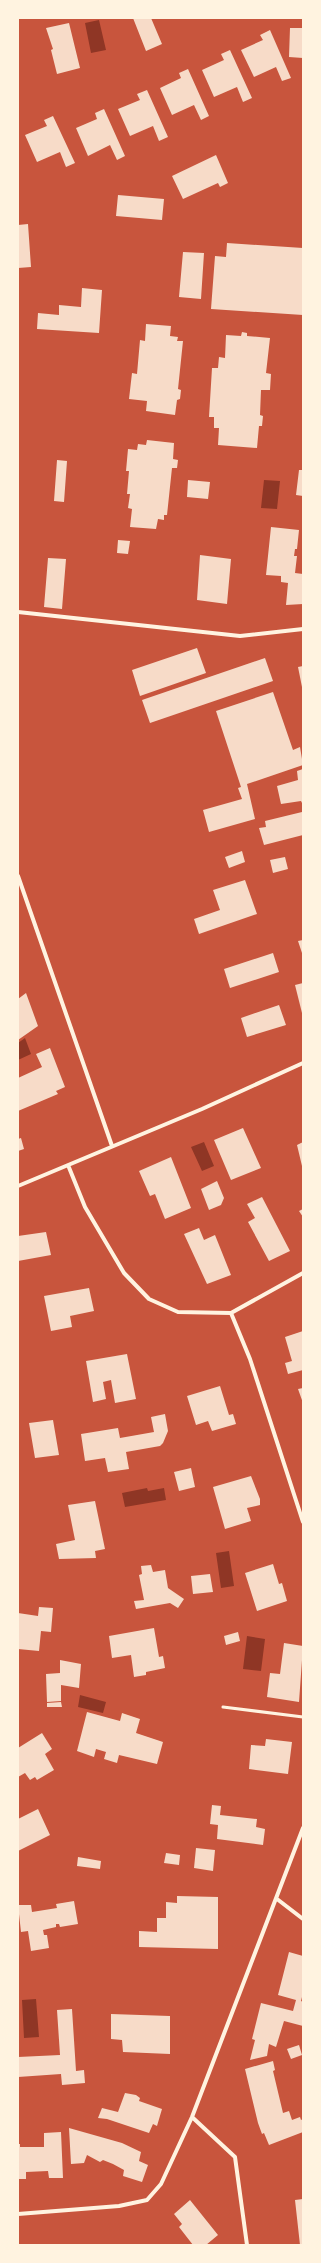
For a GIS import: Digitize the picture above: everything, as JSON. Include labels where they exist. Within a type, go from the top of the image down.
[{"type":"street","points":[[18,612],[240,636],[303,629]]},
{"type":"street","points":[[18,876],[112,1146]]},
{"type":"street","points":[[18,1186],[209,1106],[303,1063]]},
{"type":"street","points":[[68,1165],[86,1207],[116,1261],[124,1273],[149,1299],[178,1312],[230,1313],[303,1273]]},
{"type":"street","points":[[230,1313],[250,1359],[303,1522]]},
{"type":"street","points":[[18,2214],[119,2206],[147,2200],[161,2184],[192,2117],[303,1828]]},
{"type":"street","points":[[277,1899],[303,1919]]},
{"type":"street","points":[[192,2117],[235,2157],[247,2245]]},
{"type":"lane","points":[[223,1707],[303,1717]]},
{"type":"shaded area","points":[[99,20],[106,50],[91,53],[85,23]]},
{"type":"shaded area","points":[[264,480],[280,481],[277,509],[261,508]]},
{"type":"shaded area","points":[[25,1038],[31,1054],[18,1060],[18,1043]]},
{"type":"shaded area","points":[[204,1142],[214,1166],[202,1171],[191,1147]]},
{"type":"shaded area","points":[[147,1488],[148,1491],[164,1488],[166,1500],[125,1507],[122,1493]]},
{"type":"shaded area","points":[[229,1551],[234,1586],[221,1588],[216,1553]]},
{"type":"shaded area","points":[[247,1636],[265,1639],[261,1671],[243,1669]]},
{"type":"shaded area","points":[[80,1695],[106,1702],[103,1713],[78,1707]]},
{"type":"shaded area","points":[[36,1999],[39,2037],[24,2038],[22,2000]]},
{"type":"building","points":[[133,18],[151,18],[162,44],[146,51]]},
{"type":"building","points":[[69,23],[80,68],[57,74],[51,50],[53,49],[46,28]]},
{"type":"building","points":[[290,28],[303,28],[303,58],[289,57]]},
{"type":"building","points":[[270,30],[291,78],[282,81],[276,67],[254,77],[241,50],[263,40],[260,35]]},
{"type":"building","points":[[230,50],[252,98],[243,102],[237,87],[214,97],[202,70],[224,60],[221,54]]},
{"type":"building","points":[[188,69],[209,116],[201,120],[194,105],[172,115],[160,88],[181,78],[179,73]]},
{"type":"building","points":[[147,90],[168,137],[159,141],[153,126],[130,136],[118,109],[140,100],[137,94]]},
{"type":"building","points":[[104,109],[125,156],[117,160],[110,145],[88,156],[76,128],[97,119],[95,113]]},
{"type":"building","points":[[53,116],[75,163],[66,167],[60,152],[37,162],[25,135],[47,126],[44,120]]},
{"type":"building","points":[[216,155],[228,183],[220,187],[218,183],[183,199],[172,176]]},
{"type":"building","points":[[118,195],[164,199],[162,220],[116,216]]},
{"type":"building","points":[[28,224],[31,267],[18,268],[18,225]]},
{"type":"building","points":[[227,243],[303,248],[303,315],[211,309],[215,256],[226,257]]},
{"type":"building","points":[[183,252],[204,253],[201,299],[179,297]]},
{"type":"building","points":[[82,288],[102,290],[99,333],[37,329],[38,313],[59,315],[59,305],[81,307]]},
{"type":"building","points":[[146,324],[171,326],[170,336],[178,337],[177,341],[183,341],[178,389],[181,390],[180,399],[177,400],[175,415],[146,411],[147,401],[129,399],[132,373],[137,374],[140,340],[145,341]]},
{"type":"building","points":[[242,332],[247,333],[247,336],[270,338],[266,373],[271,374],[270,390],[261,390],[260,415],[263,416],[262,426],[259,426],[257,448],[218,445],[219,428],[214,428],[214,417],[209,417],[212,368],[218,368],[219,357],[225,358],[226,335],[241,336]]},
{"type":"building","points":[[147,440],[174,443],[173,459],[178,460],[177,468],[172,468],[167,515],[164,515],[164,520],[158,519],[156,529],[130,527],[132,509],[128,508],[130,494],[127,494],[129,471],[126,471],[128,449],[137,450],[138,444],[146,445]]},
{"type":"building","points":[[57,460],[67,461],[64,502],[54,501]]},
{"type":"building","points":[[299,470],[303,470],[303,496],[296,495]]},
{"type":"building","points":[[188,480],[210,482],[208,499],[187,497]]},
{"type":"building","points":[[271,527],[299,530],[297,549],[295,549],[294,556],[297,556],[295,573],[303,574],[303,604],[286,605],[288,583],[281,582],[281,576],[266,575]]},
{"type":"building","points":[[118,540],[130,541],[128,554],[117,553]]},
{"type":"building","points":[[200,555],[231,559],[227,604],[197,600]]},
{"type":"building","points":[[48,558],[66,559],[62,609],[44,607]]},
{"type":"building","points":[[197,648],[206,673],[140,696],[132,670]]},
{"type":"building","points":[[265,658],[273,681],[150,723],[142,700]]},
{"type":"building","points":[[303,666],[303,687],[302,687],[298,667]]},
{"type":"building","points":[[273,692],[293,750],[300,747],[303,765],[247,784],[255,819],[209,832],[203,810],[242,799],[238,788],[241,787],[216,711]]},
{"type":"building","points":[[303,769],[303,805],[301,801],[281,804],[277,786],[298,780],[297,771]]},
{"type":"building","points":[[302,812],[303,835],[264,845],[259,828],[266,827],[265,821]]},
{"type":"building","points":[[242,851],[245,862],[229,868],[225,857]]},
{"type":"building","points":[[285,857],[288,869],[273,873],[270,860]]},
{"type":"building","points":[[245,880],[257,914],[199,934],[194,919],[220,910],[213,890]]},
{"type":"building","points":[[303,940],[303,956],[298,941]]},
{"type":"building","points":[[273,953],[279,972],[230,988],[224,969]]},
{"type":"building","points":[[303,983],[303,1013],[302,1013],[295,985]]},
{"type":"building","points":[[26,993],[38,1026],[18,1040],[18,999]]},
{"type":"building","points":[[279,1005],[286,1025],[247,1037],[241,1018]]},
{"type":"building","points":[[50,1048],[65,1087],[56,1091],[58,1094],[18,1111],[18,1078],[42,1067],[36,1054]]},
{"type":"building","points":[[243,1128],[261,1168],[231,1180],[214,1140]]},
{"type":"building","points":[[21,1138],[24,1149],[18,1151],[18,1139]]},
{"type":"building","points":[[303,1142],[303,1165],[302,1166],[297,1145]]},
{"type":"building","points":[[171,1157],[191,1208],[165,1219],[155,1194],[150,1196],[139,1171]]},
{"type":"building","points":[[217,1181],[224,1198],[221,1205],[209,1210],[201,1189]]},
{"type":"building","points":[[262,1197],[290,1251],[269,1261],[248,1222],[255,1218],[247,1204]]},
{"type":"building","points":[[303,1209],[303,1217],[299,1211]]},
{"type":"building","points":[[199,1228],[204,1240],[215,1235],[231,1275],[207,1284],[184,1234]]},
{"type":"building","points":[[46,1232],[51,1255],[18,1261],[18,1236]]},
{"type":"building","points":[[89,1288],[94,1311],[70,1316],[72,1327],[51,1331],[44,1296]]},
{"type":"building","points":[[303,1331],[303,1370],[288,1374],[285,1363],[292,1361],[285,1337]]},
{"type":"building","points":[[127,1354],[136,1399],[115,1403],[111,1380],[103,1382],[106,1399],[93,1402],[86,1361]]},
{"type":"building","points":[[220,1386],[229,1415],[233,1414],[236,1424],[212,1431],[208,1421],[196,1425],[187,1396]]},
{"type":"building","points":[[303,1388],[303,1403],[298,1389]]},
{"type":"building","points":[[165,1414],[168,1431],[163,1443],[160,1446],[126,1452],[129,1469],[108,1472],[105,1458],[85,1461],[81,1434],[118,1428],[120,1438],[154,1432],[151,1417]]},
{"type":"building","points":[[53,1420],[59,1455],[35,1458],[29,1423]]},
{"type":"building","points":[[191,1468],[195,1487],[179,1491],[174,1472]]},
{"type":"building","points":[[251,1476],[260,1499],[260,1505],[247,1508],[251,1521],[225,1529],[213,1487]]},
{"type":"building","points":[[95,1501],[105,1549],[95,1551],[96,1558],[59,1559],[56,1544],[75,1540],[68,1505]]},
{"type":"building","points":[[273,1564],[279,1584],[282,1583],[287,1601],[257,1611],[245,1573]]},
{"type":"building","points":[[151,1565],[153,1572],[165,1570],[168,1588],[184,1599],[178,1608],[170,1603],[136,1609],[134,1601],[144,1600],[139,1575],[142,1574],[141,1566]]},
{"type":"building","points":[[210,1574],[213,1592],[193,1594],[191,1576]]},
{"type":"building","points":[[39,1607],[53,1608],[51,1632],[41,1631],[39,1651],[18,1649],[18,1613],[38,1616]]},
{"type":"building","points":[[154,1628],[159,1657],[163,1656],[165,1668],[146,1672],[146,1675],[134,1677],[131,1655],[112,1658],[109,1636]]},
{"type":"building","points":[[238,1632],[240,1641],[226,1645],[224,1636]]},
{"type":"building","points":[[284,1643],[303,1646],[299,1702],[267,1697],[270,1673],[280,1674]]},
{"type":"building","points":[[60,1660],[81,1664],[79,1688],[61,1685],[61,1701],[47,1702],[46,1674],[60,1673]]},
{"type":"building","points":[[61,1702],[62,1707],[47,1707],[47,1703]]},
{"type":"building","points":[[87,1712],[120,1721],[122,1713],[140,1719],[136,1733],[163,1742],[157,1764],[119,1755],[117,1763],[104,1759],[106,1752],[96,1749],[94,1757],[77,1751]]},
{"type":"building","points":[[42,1733],[52,1749],[45,1754],[54,1770],[37,1780],[35,1777],[30,1780],[25,1773],[18,1777],[18,1748]]},
{"type":"building","points":[[266,1739],[292,1742],[288,1774],[249,1769],[251,1745],[265,1746]]},
{"type":"building","points":[[212,1805],[221,1806],[220,1815],[257,1819],[256,1827],[265,1829],[263,1845],[217,1839],[218,1825],[210,1824]]},
{"type":"building","points":[[38,1809],[50,1835],[18,1851],[18,1819]]},
{"type":"building","points":[[196,1848],[215,1850],[213,1871],[194,1868]]},
{"type":"building","points":[[166,1853],[180,1855],[179,1865],[164,1863]]},
{"type":"building","points":[[78,1857],[101,1861],[100,1869],[77,1866]]},
{"type":"building","points":[[177,1896],[218,1897],[218,1949],[139,1947],[139,1931],[157,1932],[157,1918],[166,1918],[166,1902],[177,1903]]},
{"type":"building","points":[[74,1901],[78,1924],[60,1927],[59,1924],[56,1924],[56,1927],[43,1930],[44,1935],[47,1935],[49,1948],[31,1951],[28,1931],[21,1932],[18,1905],[31,1905],[32,1912],[57,1908],[56,1904]]},
{"type":"building","points":[[289,1952],[303,1956],[303,1993],[301,2001],[303,2002],[303,2026],[284,2021],[276,2047],[269,2044],[267,2056],[250,2060],[255,2040],[252,2039],[261,2003],[293,2011],[296,2000],[278,1995]]},
{"type":"building","points":[[72,2009],[76,2071],[84,2070],[85,2083],[62,2085],[61,2074],[18,2077],[18,2057],[60,2055],[57,2010]]},
{"type":"building","points":[[111,2014],[170,2016],[170,2054],[123,2052],[122,2040],[111,2039]]},
{"type":"building","points":[[299,2045],[302,2055],[291,2059],[287,2049]]},
{"type":"building","points":[[273,2061],[275,2070],[273,2071],[283,2113],[289,2111],[292,2120],[300,2117],[301,2120],[303,2119],[303,2132],[269,2145],[264,2133],[262,2134],[258,2123],[245,2069]]},
{"type":"building","points":[[125,2093],[136,2095],[140,2098],[139,2101],[162,2109],[157,2126],[153,2124],[149,2133],[107,2119],[98,2118],[102,2108],[118,2112]]},
{"type":"building","points":[[69,2128],[122,2143],[141,2152],[139,2161],[148,2165],[142,2182],[123,2176],[124,2170],[113,2164],[103,2160],[100,2162],[87,2155],[84,2163],[71,2164]]},
{"type":"building","points":[[61,2132],[63,2178],[49,2178],[48,2171],[26,2172],[26,2179],[18,2179],[18,2144],[20,2144],[20,2147],[44,2147],[44,2133]]},
{"type":"building","points":[[303,2199],[303,2245],[300,2245],[295,2200]]},
{"type":"building","points":[[190,2200],[218,2235],[206,2245],[193,2245],[179,2227],[182,2224],[174,2214]]}]
